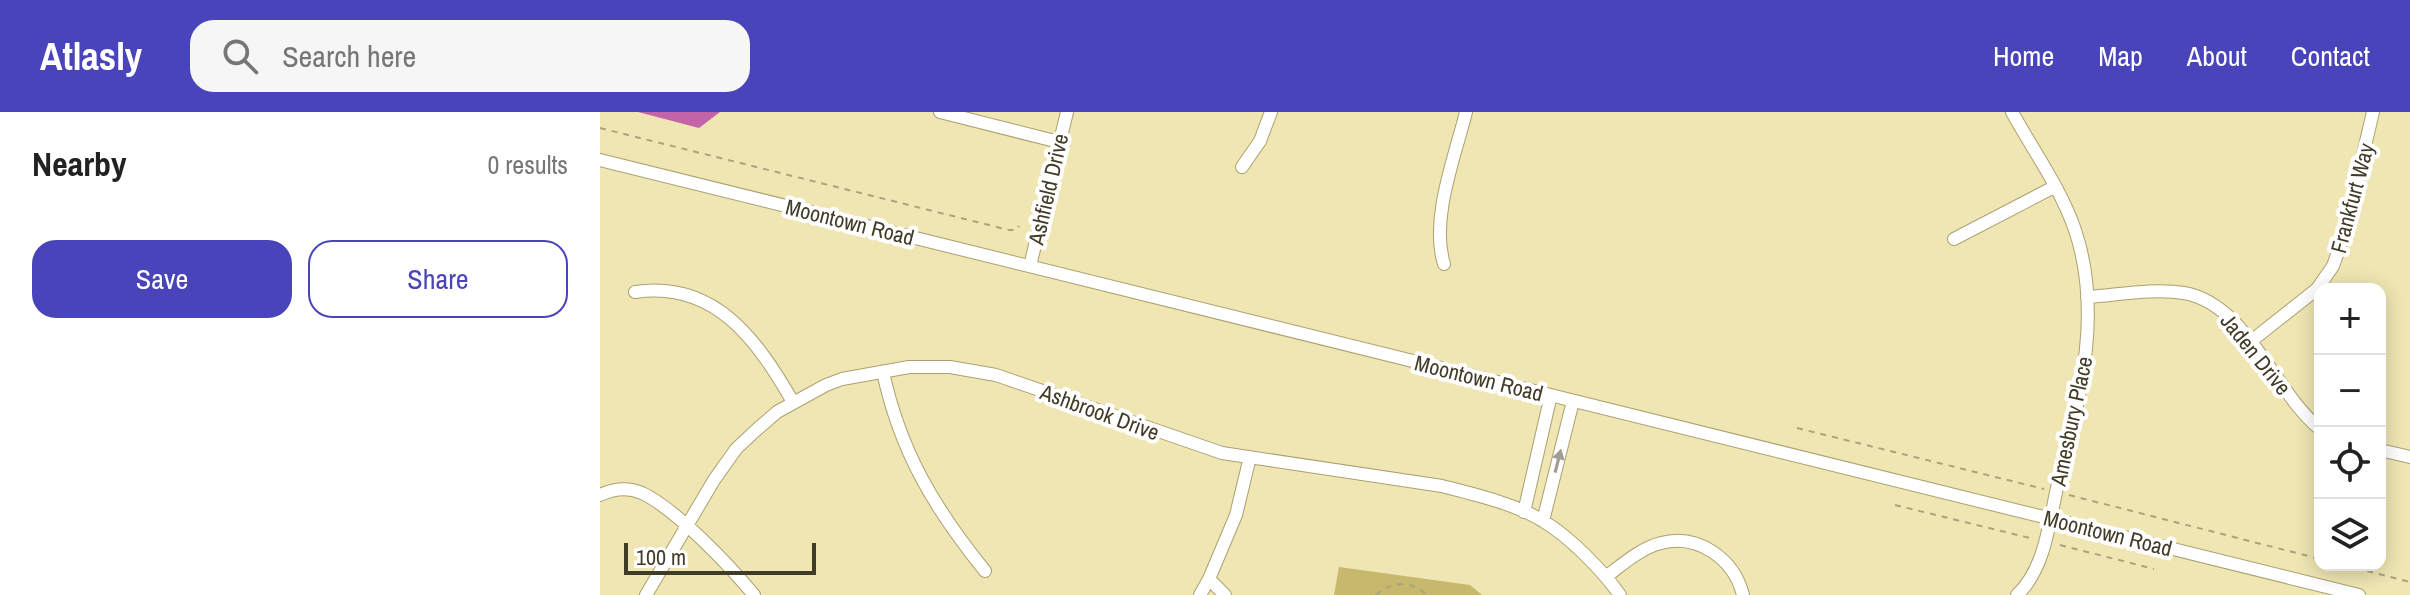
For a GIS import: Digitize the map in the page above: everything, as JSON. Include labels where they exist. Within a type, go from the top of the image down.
[{"type":"street","points":[[940,112],[1059,142]]},
{"type":"street","name":"Ashfield Drive","points":[[1030,266],[1067,112]]},
{"type":"street","points":[[1242,167],[1260,141],[1271,112]]},
{"type":"street","points":[[1444,264],[1439,227],[1466,112]]},
{"type":"street","name":"Amesbury Place","points":[[2012,112],[2075,230],[2087,297],[2087,341],[2082,385],[2044,541],[2031,578],[2017,595]]},
{"type":"street","name":"Frankfurt Way","points":[[2250,342],[2317,289],[2333,266],[2340,252],[2373,112]]},
{"type":"street","name":"Moontown Road","points":[[600,160],[2359,595]]},
{"type":"street","points":[[1954,239],[2054,187]]},
{"type":"street","points":[[635,292],[667,289],[691,295],[709,304],[754,341],[793,402]]},
{"type":"street","name":"Jaden Drive","points":[[2087,297],[2158,292],[2195,296],[2221,310],[2250,342],[2302,412],[2318,427]]},
{"type":"street","name":"Ashbrook Drive","points":[[646,595],[736,449],[754,432],[793,402],[842,379],[909,367],[950,367],[996,375],[1206,449],[1442,486],[1524,512],[1543,521],[1607,576],[1620,595]]},
{"type":"street","points":[[883,372],[897,425],[915,470],[957,536],[985,571]]},
{"type":"street","points":[[1524,512],[1551,395]]},
{"type":"street","points":[[1543,521],[1573,401]]},
{"type":"street","points":[[2386,451],[2410,457]]},
{"type":"street","points":[[1200,595],[1236,515],[1250,457]]},
{"type":"street","points":[[600,495],[616,489],[641,492],[686,526],[754,595]]},
{"type":"street","points":[[1607,576],[1645,549],[1661,542],[1687,542],[1699,544],[1721,557],[1737,577],[1743,595]]},
{"type":"street","points":[[1209,579],[1225,595]]},
{"type":"path","points":[[600,128],[1009,230],[1016,230],[1019,226]]},
{"type":"path","points":[[1895,505],[2154,569]]},
{"type":"path","points":[[2367,571],[2410,582]]},
{"type":"path","points":[[1376,595],[1399,584],[1411,584],[1427,595]]},
{"type":"shaded area","points":[[638,112],[720,112],[699,128]]},
{"type":"shaded area","points":[[1339,567],[1470,585],[1482,595],[1334,595]]}]
